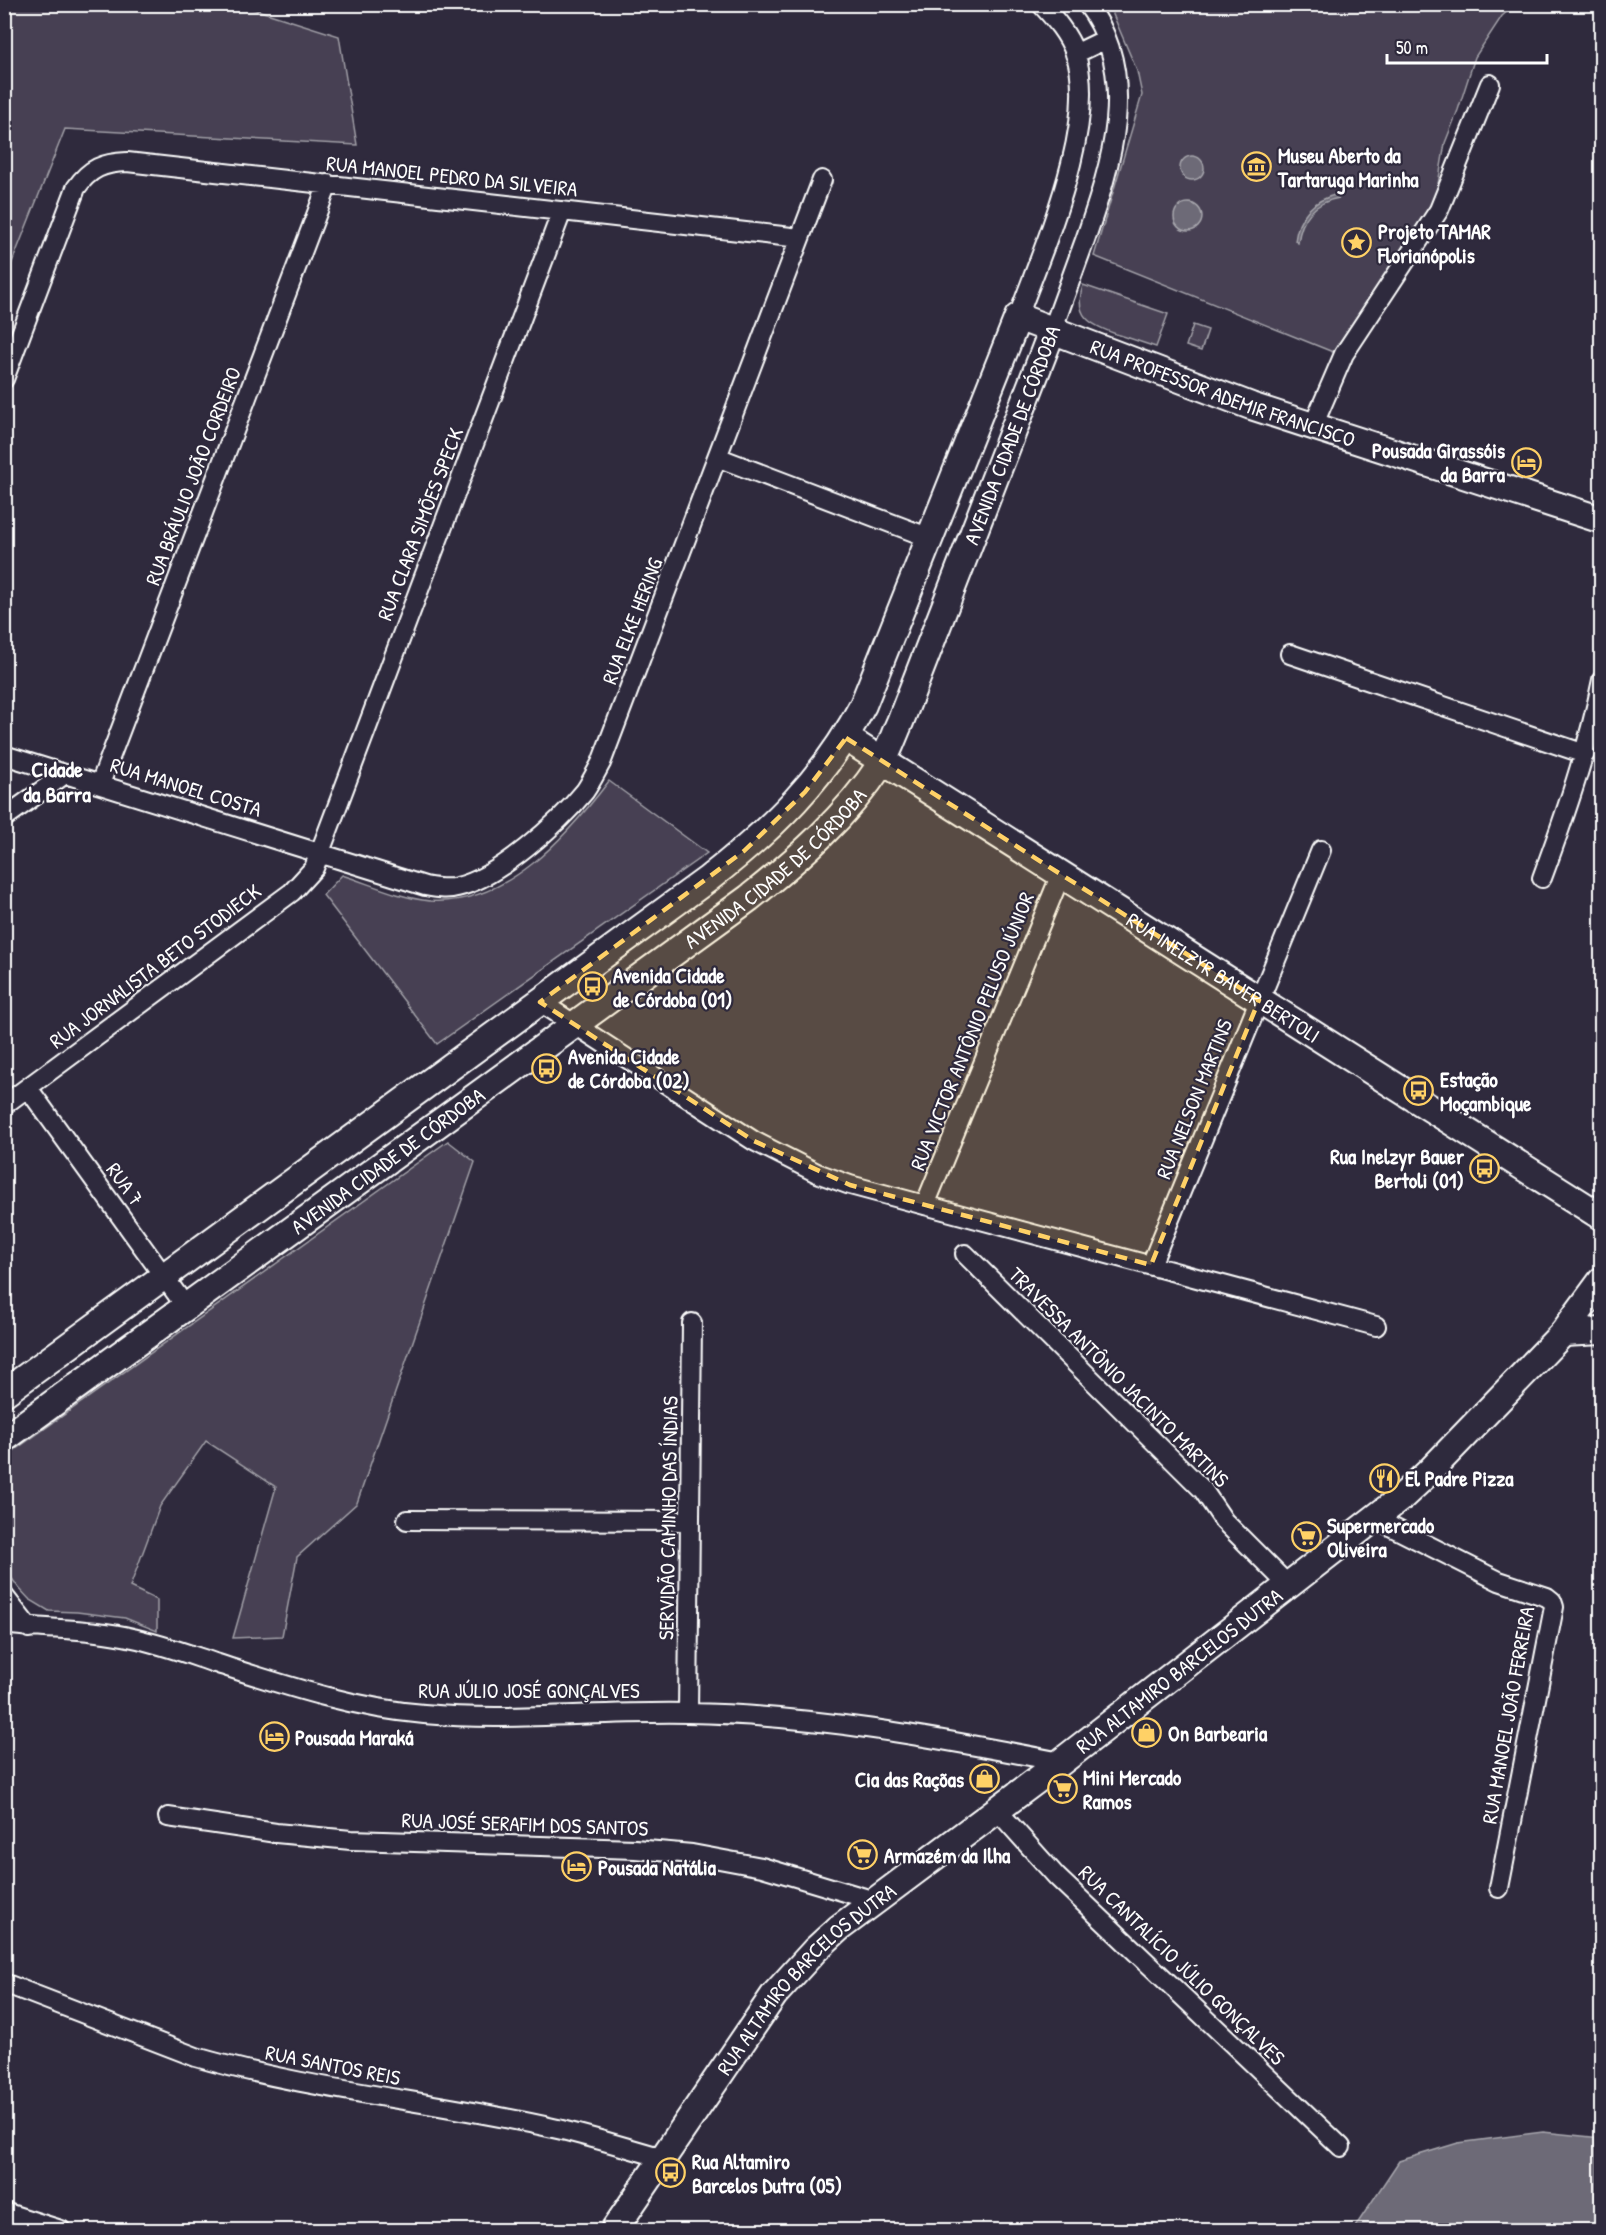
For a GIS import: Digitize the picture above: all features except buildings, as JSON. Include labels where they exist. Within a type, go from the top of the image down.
[{"type":"street","name":"AVENIDA CIDADE DE CÓRDOBA","points":[[4,1393],[744,851],[804,792],[846,738],[879,668],[1018,317],[1074,152],[1079,121],[1080,86],[1075,54],[1060,25],[1041,4]]},
{"type":"street","name":"AVENIDA CIDADE DE CÓRDOBA","points":[[4,1439],[749,898],[787,868],[841,815],[883,762],[916,683],[1052,331],[1100,196],[1110,161],[1117,121],[1117,81],[1112,54],[1087,4]]},
{"type":"street","points":[[1075,54],[1106,39]]},
{"type":"street","points":[[1313,426],[1344,354],[1439,210],[1490,84]]},
{"type":"street","name":"RUA MANOEL PEDRO DA SILVEIRA","points":[[4,379],[76,188],[86,175],[100,166],[114,162],[800,238]]},
{"type":"street","name":"RUA ELKE HERING","points":[[320,852],[425,886],[457,887],[478,879],[503,864],[567,812],[587,788],[613,736],[822,180]]},
{"type":"street","name":"RUA BRÁULIO JOÃO CORDEIRO","points":[[100,784],[328,184]]},
{"type":"street","name":"RUA CLARA SIMÕES SPECK","points":[[320,852],[562,211]]},
{"type":"street","name":"RUA PROFESSOR ADEMIR FRANCISCO","points":[[1018,317],[1251,406],[1602,520]]},
{"type":"street","points":[[717,457],[930,538]]},
{"type":"street","points":[[1290,654],[1585,754]]},
{"type":"street","points":[[1542,878],[1570,803],[1585,754],[1602,680]]},
{"type":"street","name":"RUA INELZYR BAUER BERTOLI","points":[[846,738],[1602,1217]]},
{"type":"street","name":"RUA MANOEL COSTA","points":[[4,755],[320,852]]},
{"type":"street","points":[[4,818],[65,774]]},
{"type":"street","name":"RUA NELSON MARTINS","points":[[1151,1265],[1321,850]]},
{"type":"street","name":"RUA JORNALISTA BETO STODIECK","points":[[4,1105],[292,892],[314,868],[320,852]]},
{"type":"street","name":"RUA VICTOR ANTÔNIO PELUSO JÚNIOR","points":[[925,1205],[1061,874]]},
{"type":"street","points":[[540,1002],[754,1141],[818,1173],[850,1185],[1376,1326]]},
{"type":"street","name":"RUA 7","points":[[28,1088],[186,1307]]},
{"type":"street","name":"TRAVESSA ANTÔNIO JACINTO MARTINS","points":[[965,1254],[1203,1490],[1224,1521],[1289,1586]]},
{"type":"street","name":"RUA ALTAMIRO BARCELOS DUTRA","points":[[614,2230],[762,2012],[793,1972],[839,1928],[1061,1762],[1376,1519],[1430,1471],[1563,1333],[1602,1280]]},
{"type":"street","name":"SERVIDÃO CAMINHO DAS ÍNDIAS","points":[[688,1713],[692,1323]]},
{"type":"street","points":[[1563,1333],[1602,1331]]},
{"type":"street","name":"RUA MANOEL JOÃO FERREIRA","points":[[1376,1519],[1499,1581],[1552,1601],[1554,1607],[1499,1888]]},
{"type":"street","points":[[406,1520],[690,1521]]},
{"type":"street","points":[[4,1596],[29,1628]]},
{"type":"street","name":"RUA JÚLIO JOSÉ GONÇALVES","points":[[4,1624],[130,1637],[293,1688],[350,1703],[392,1710],[460,1716],[688,1713],[840,1724],[914,1734],[1061,1762]]},
{"type":"street","name":"RUA CANTALÍCIO JÚLIO GONÇALVES","points":[[997,1810],[1057,1877],[1341,2147]]},
{"type":"street","name":"RUA JOSÉ SERAFIM DOS SANTOS","points":[[168,1817],[276,1833],[351,1840],[623,1849],[692,1854],[762,1867],[875,1901]]},
{"type":"street","name":"RUA SANTOS REIS","points":[[4,1983],[175,2049],[229,2067],[291,2081],[552,2127],[663,2158]]},
{"type":"street","points":[[4,2212],[61,2230]]},
{"type":"highlighted area","points":[[846,738],[1259,1000],[1151,1265],[850,1185],[754,1141],[540,1002],[744,851],[805,792]]},
{"type":"shaded area","points":[[5,4],[241,5],[339,36],[357,145],[65,129],[5,280]]},
{"type":"shaded area","points":[[1109,5],[1515,5],[1502,16],[1475,57],[1445,143],[1435,202],[1333,352],[1094,256],[1142,95],[1137,71]]},
{"type":"shaded area","points":[[1192,156],[1201,159],[1204,168],[1201,177],[1192,180],[1183,177],[1180,168],[1183,159]]},
{"type":"shaded area","points":[[1338,194],[1339,198],[1316,207],[1302,226],[1298,243],[1295,241],[1299,224],[1308,210],[1321,200]]},
{"type":"shaded area","points":[[1188,203],[1198,207],[1202,217],[1198,227],[1188,231],[1178,227],[1174,217],[1178,207]]},
{"type":"shaded area","points":[[1083,285],[1168,314],[1156,347],[1091,323],[1082,312],[1080,305]]},
{"type":"shaded area","points":[[1193,325],[1208,330],[1201,351],[1186,346]]},
{"type":"shaded area","points":[[609,781],[707,853],[437,1044],[323,895],[342,875],[396,894],[430,901],[458,900],[485,892],[533,864],[574,824]]},
{"type":"shaded area","points":[[448,1141],[475,1162],[357,1503],[297,1557],[282,1636],[233,1638],[276,1487],[206,1441],[160,1506],[130,1587],[157,1600],[157,1631],[125,1618],[49,1611],[29,1599],[5,1569],[5,1457]]},
{"type":"shaded area","points":[[1543,2132],[1601,2138],[1601,2219],[1599,2226],[1594,2230],[1353,2230],[1399,2161],[1458,2143]]},
{"type":"place","name":"Museu Aberto da Tartaruga Marinha","points":[[1257,167]]},
{"type":"place","name":"Projeto TAMAR Florianópolis","points":[[1357,243]]},
{"type":"place","name":"Pousada Girassóis da Barra","points":[[1526,462]]},
{"type":"place","name":"Avenida Cidade de Córdoba (01)","points":[[592,987]]},
{"type":"place","name":"Avenida Cidade de Córdoba (02)","points":[[547,1068]]},
{"type":"place","name":"Estação Moçambique","points":[[1419,1091]]},
{"type":"place","name":"Rua Inelzyr Bauer Bertoli (01)","points":[[1485,1168]]},
{"type":"place","name":"El Padre Pizza","points":[[1384,1478]]},
{"type":"place","name":"Supermercado Oliveira","points":[[1306,1537]]},
{"type":"place","name":"On Barbearia","points":[[1147,1733]]},
{"type":"place","name":"Pousada Maraká","points":[[274,1737]]},
{"type":"place","name":"Cia das Raçõas","points":[[985,1779]]},
{"type":"place","name":"Mini Mercado Ramos","points":[[1062,1789]]},
{"type":"place","name":"Armazém da Ilha","points":[[863,1855]]},
{"type":"place","name":"Pousada Natália","points":[[577,1867]]},
{"type":"place","name":"Rua Altamiro Barcelos Dutra (05)","points":[[671,2173]]},
{"type":"district","name":"Cidade da Barra","points":[[57,782]]}]
